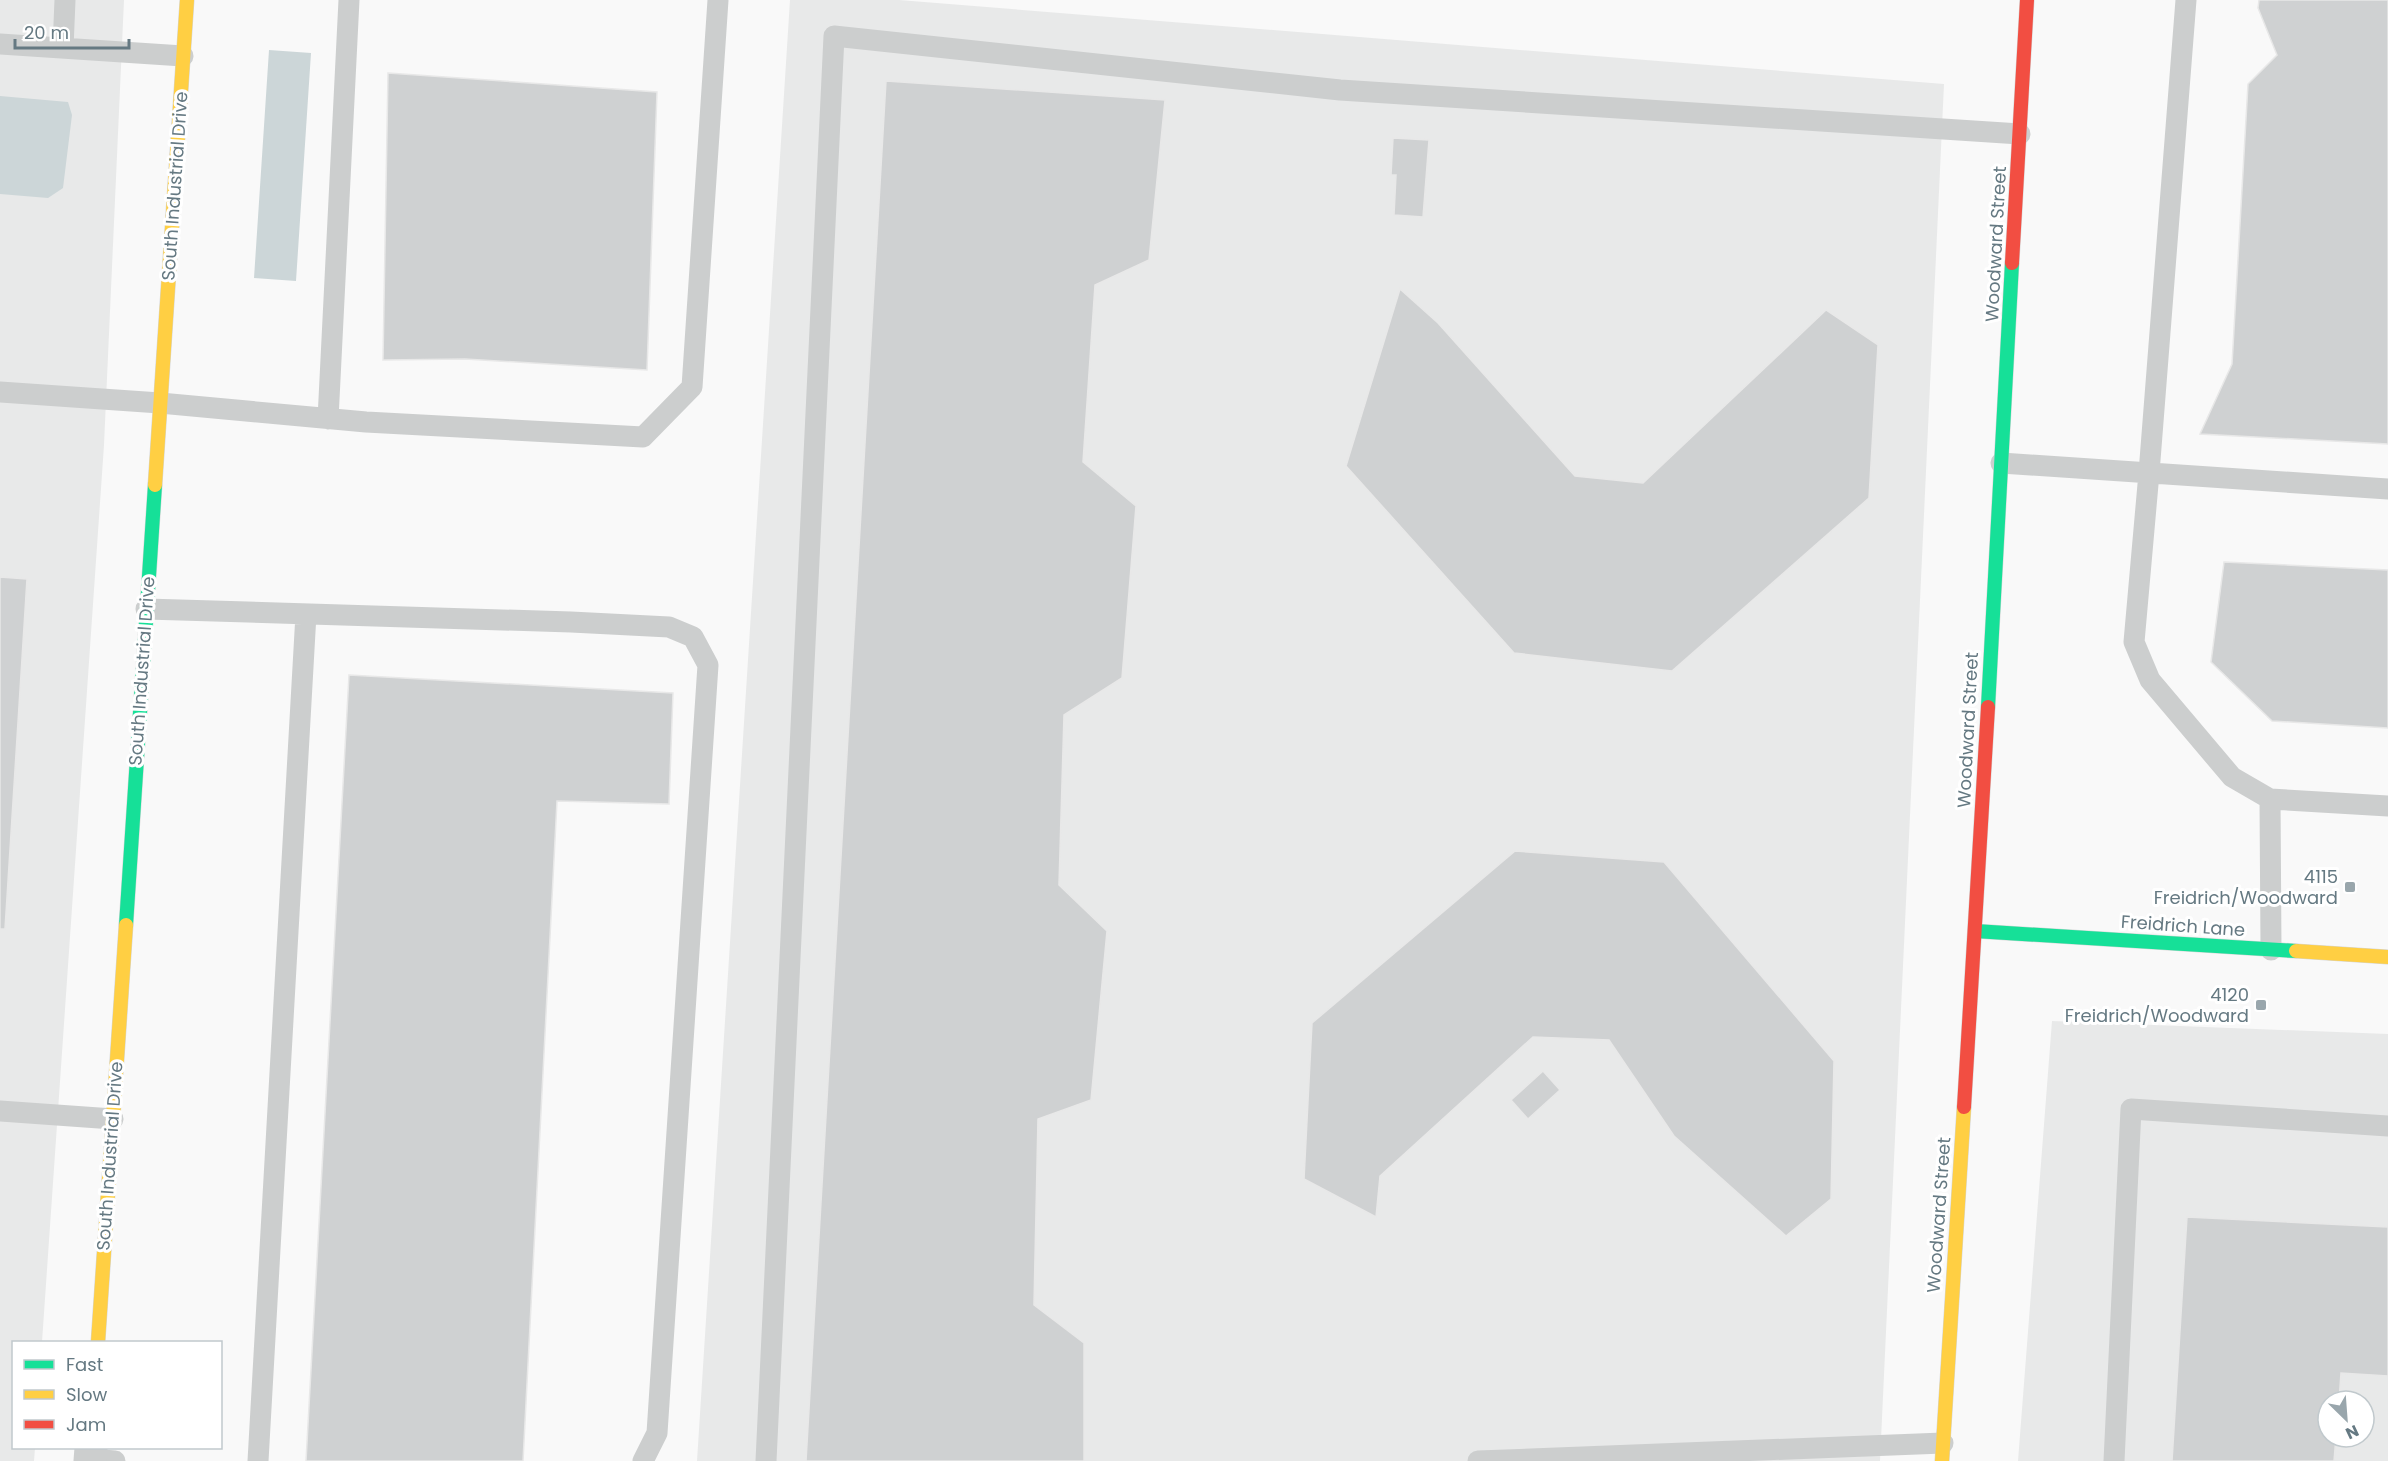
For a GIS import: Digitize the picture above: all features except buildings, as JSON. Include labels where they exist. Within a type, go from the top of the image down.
[{"type":"street","name":"South Industrial Drive","points":[[98,1341],[187,0]]},
{"type":"street","name":"Woodward Street","points":[[1943,1452],[1975,931],[2027,0]]},
{"type":"street","name":"Freidrich Lane","points":[[1975,931],[2388,957]]},
{"type":"lane","points":[[63,48],[65,0]]},
{"type":"lane","points":[[328,419],[349,0]]},
{"type":"lane","points":[[0,392],[160,403],[328,419],[643,437],[692,387],[718,0]]},
{"type":"lane","points":[[2186,0],[2150,473],[2134,642],[2150,680],[2232,777],[2270,799],[2388,806]]},
{"type":"lane","points":[[766,1461],[834,36],[1340,90],[2020,134]]},
{"type":"lane","points":[[0,44],[183,56]]},
{"type":"lane","points":[[2001,464],[2388,489]]},
{"type":"lane","points":[[146,609],[669,627],[693,637],[708,665],[657,1433],[643,1461]]},
{"type":"lane","points":[[258,1461],[306,614]]},
{"type":"lane","points":[[2270,799],[2271,950]]},
{"type":"lane","points":[[2114,1461],[2131,1109],[2388,1125]]},
{"type":"lane","points":[[0,1111],[113,1119]]},
{"type":"lane","points":[[1478,1461],[1943,1452]]},
{"type":"shaded area","points":[[0,0],[124,0],[104,445],[42,1341],[12,1341],[12,1449],[35,1449],[34,1461],[0,1461]]},
{"type":"shaded area","points":[[790,0],[899,0],[1944,84],[1880,1461],[697,1461]]},
{"type":"shaded area","points":[[269,50],[311,53],[296,281],[254,278]]},
{"type":"shaded area","points":[[0,96],[68,102],[72,115],[63,188],[48,198],[0,194]]},
{"type":"shaded area","points":[[2052,1021],[2388,1034],[2388,1461],[2018,1461]]},
{"type":"traffic: fast","points":[[1988,707],[2012,263]]},
{"type":"traffic: fast","points":[[126,925],[155,485]]},
{"type":"traffic: fast","points":[[1975,931],[2296,951]]},
{"type":"traffic: slow","points":[[155,485],[187,0]]},
{"type":"traffic: slow","points":[[98,1341],[126,925]]},
{"type":"traffic: slow","points":[[2296,951],[2388,957]]},
{"type":"traffic: slow","points":[[1942,1461],[1964,1107]]},
{"type":"traffic: jam","points":[[2012,263],[2027,0]]},
{"type":"traffic: jam","points":[[1964,1107],[1988,707]]},
{"type":"place","name":"4115 Freidrich/Woodward","points":[[2350,887]]},
{"type":"place","name":"4120 Freidrich/Woodward","points":[[2261,1005]]}]
